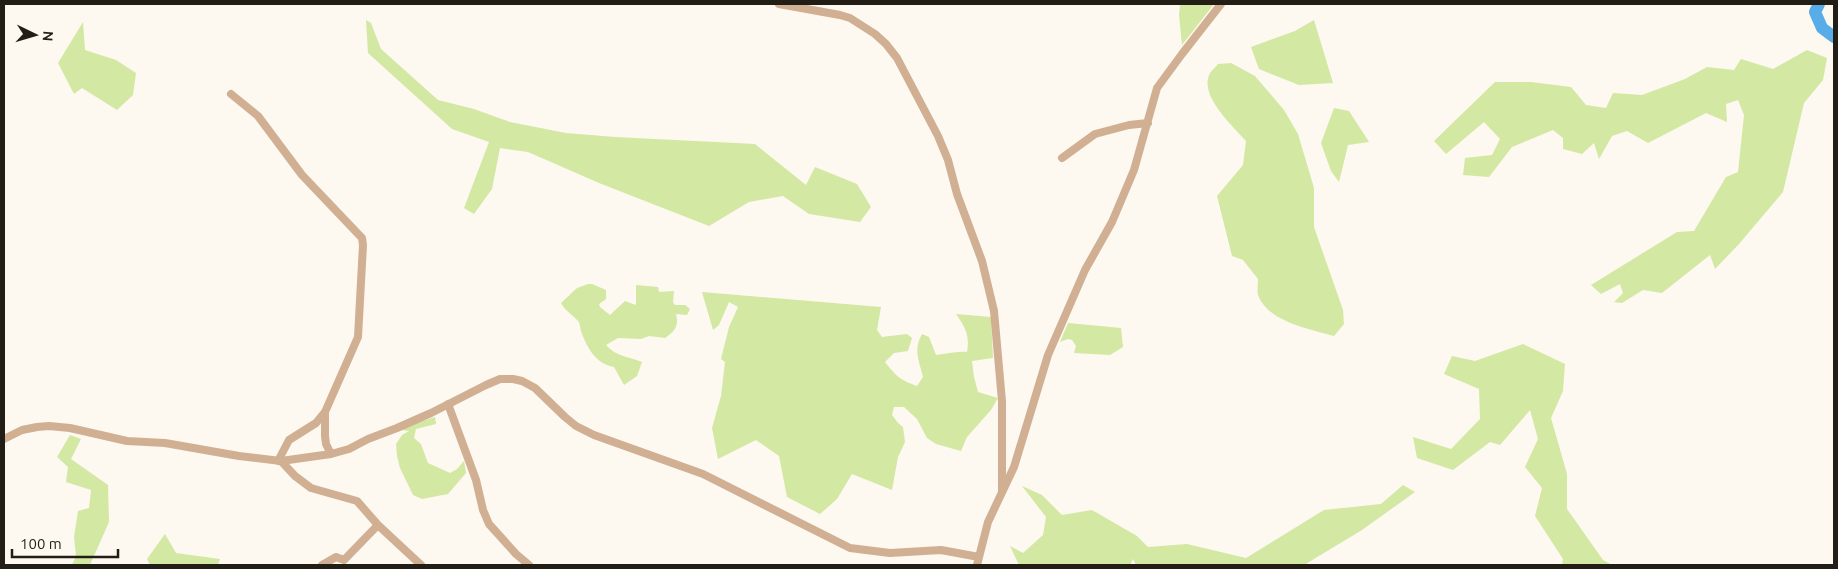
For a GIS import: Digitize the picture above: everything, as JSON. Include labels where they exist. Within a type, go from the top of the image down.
[{"type":"street","points":[[779,4],[845,16],[875,34],[897,58],[930,119],[948,160],[957,194],[982,261],[994,311],[1002,401],[1002,492]]},
{"type":"street","points":[[826,12],[831,4]]},
{"type":"street","points":[[977,565],[988,522],[1014,467],[1048,355],[1085,270],[1108,231],[1128,186],[1155,96],[1161,83],[1221,4]]},
{"type":"street","points":[[231,94],[258,116],[302,175],[362,238],[363,245],[358,337],[325,412],[316,423],[289,440],[279,461]]},
{"type":"street","points":[[1062,158],[1095,134],[1129,125],[1148,123]]},
{"type":"street","points":[[4,439],[22,430],[37,426],[49,426],[70,428],[127,441],[165,443],[279,461],[331,454],[349,449],[500,379],[507,378],[522,381],[535,388],[565,418],[588,432],[613,443],[703,474],[850,548],[890,553],[941,550],[979,557]]},
{"type":"street","points":[[448,404],[476,480],[483,510],[489,524],[516,554],[529,565]]},
{"type":"street","points":[[325,412],[326,444],[331,454]]},
{"type":"street","points":[[279,461],[311,488],[357,501],[378,525],[421,565]]},
{"type":"street","points":[[322,565],[336,557],[344,560],[378,525]]},
{"type":"green space","points":[[1180,4],[1214,4],[1182,45],[1179,15]]},
{"type":"green space","points":[[366,20],[371,23],[381,49],[438,100],[474,109],[510,122],[566,133],[755,144],[806,185],[815,167],[857,184],[871,207],[860,222],[809,214],[783,196],[749,202],[709,226],[599,183],[528,152],[500,148],[492,189],[474,214],[464,208],[489,142],[452,129],[368,53]]},
{"type":"green space","points":[[1314,20],[1333,83],[1299,85],[1259,69],[1251,47],[1295,31]]},
{"type":"green space","points":[[83,22],[85,50],[116,60],[136,73],[133,95],[117,110],[82,88],[74,94],[58,63]]},
{"type":"green space","points":[[1807,50],[1827,58],[1823,80],[1804,103],[1783,192],[1715,269],[1710,255],[1662,293],[1643,290],[1622,303],[1614,302],[1623,293],[1620,284],[1601,294],[1591,285],[1677,232],[1694,231],[1726,177],[1738,172],[1744,115],[1738,100],[1726,104],[1727,122],[1706,113],[1648,143],[1627,131],[1612,136],[1599,159],[1594,143],[1582,154],[1563,149],[1563,138],[1553,130],[1512,147],[1489,177],[1463,175],[1465,158],[1492,155],[1500,139],[1484,122],[1446,154],[1434,141],[1495,82],[1531,82],[1571,87],[1586,105],[1606,108],[1613,93],[1642,95],[1685,79],[1707,67],[1734,70],[1741,59],[1773,69]]},
{"type":"green space","points":[[1231,63],[1255,76],[1284,110],[1298,134],[1314,188],[1314,227],[1343,310],[1344,324],[1334,336],[1291,323],[1271,312],[1258,295],[1258,279],[1243,260],[1232,256],[1217,196],[1243,165],[1246,141],[1219,110],[1209,91],[1208,82],[1210,73],[1218,64]]},
{"type":"green space","points":[[1334,108],[1349,111],[1369,142],[1348,145],[1339,182],[1331,171],[1321,143]]},
{"type":"green space","points":[[588,284],[606,290],[606,299],[599,304],[610,315],[625,301],[636,305],[636,285],[658,287],[659,292],[674,291],[673,302],[675,305],[685,305],[690,309],[687,315],[676,314],[677,322],[675,328],[665,338],[649,336],[641,339],[618,338],[606,345],[618,354],[642,362],[637,376],[624,385],[614,367],[597,359],[589,349],[579,322],[561,303],[577,288]]},
{"type":"green space","points":[[702,292],[881,307],[877,330],[882,337],[907,334],[912,338],[908,351],[894,353],[885,362],[899,377],[917,386],[923,377],[917,350],[922,334],[929,337],[936,355],[967,352],[968,341],[966,332],[956,314],[991,317],[993,358],[972,361],[978,392],[998,398],[991,410],[967,437],[961,451],[936,444],[927,438],[917,419],[904,407],[894,407],[892,415],[903,427],[905,442],[898,457],[892,490],[852,474],[837,499],[820,514],[787,497],[779,456],[756,440],[718,459],[712,428],[721,396],[725,362],[721,359],[729,327],[738,307],[729,302],[719,325],[713,330]]},
{"type":"green space","points":[[1068,323],[1121,328],[1123,347],[1110,355],[1074,353],[1076,346],[1072,340],[1068,339],[1060,342]]},
{"type":"green space","points":[[1523,344],[1565,364],[1563,391],[1551,418],[1567,474],[1567,509],[1603,560],[1612,565],[1562,565],[1563,559],[1535,516],[1542,488],[1525,467],[1538,439],[1530,410],[1500,445],[1490,442],[1453,470],[1417,458],[1413,437],[1451,449],[1480,419],[1479,389],[1444,374],[1452,356],[1475,361]]},
{"type":"green space","points":[[435,417],[436,424],[416,429],[414,438],[421,444],[428,463],[450,473],[457,469],[464,461],[466,473],[448,494],[422,499],[413,495],[400,468],[396,444],[402,435],[409,431],[402,430],[407,426]]},
{"type":"green space","points":[[70,435],[81,439],[71,459],[108,485],[109,522],[90,565],[72,565],[76,556],[74,537],[78,511],[89,508],[91,490],[66,482],[68,467],[57,457]]},
{"type":"green space","points":[[1403,485],[1415,492],[1362,530],[1304,565],[1136,565],[1133,559],[1130,565],[1019,565],[1010,546],[1023,553],[1043,535],[1046,517],[1022,486],[1042,495],[1062,515],[1092,510],[1137,536],[1148,547],[1187,544],[1246,558],[1324,510],[1381,504]]},
{"type":"green space","points":[[165,534],[176,553],[220,559],[218,565],[150,565],[147,559]]},
{"type":"waterway","points":[[1819,4],[1815,12],[1822,28],[1834,37]]}]
